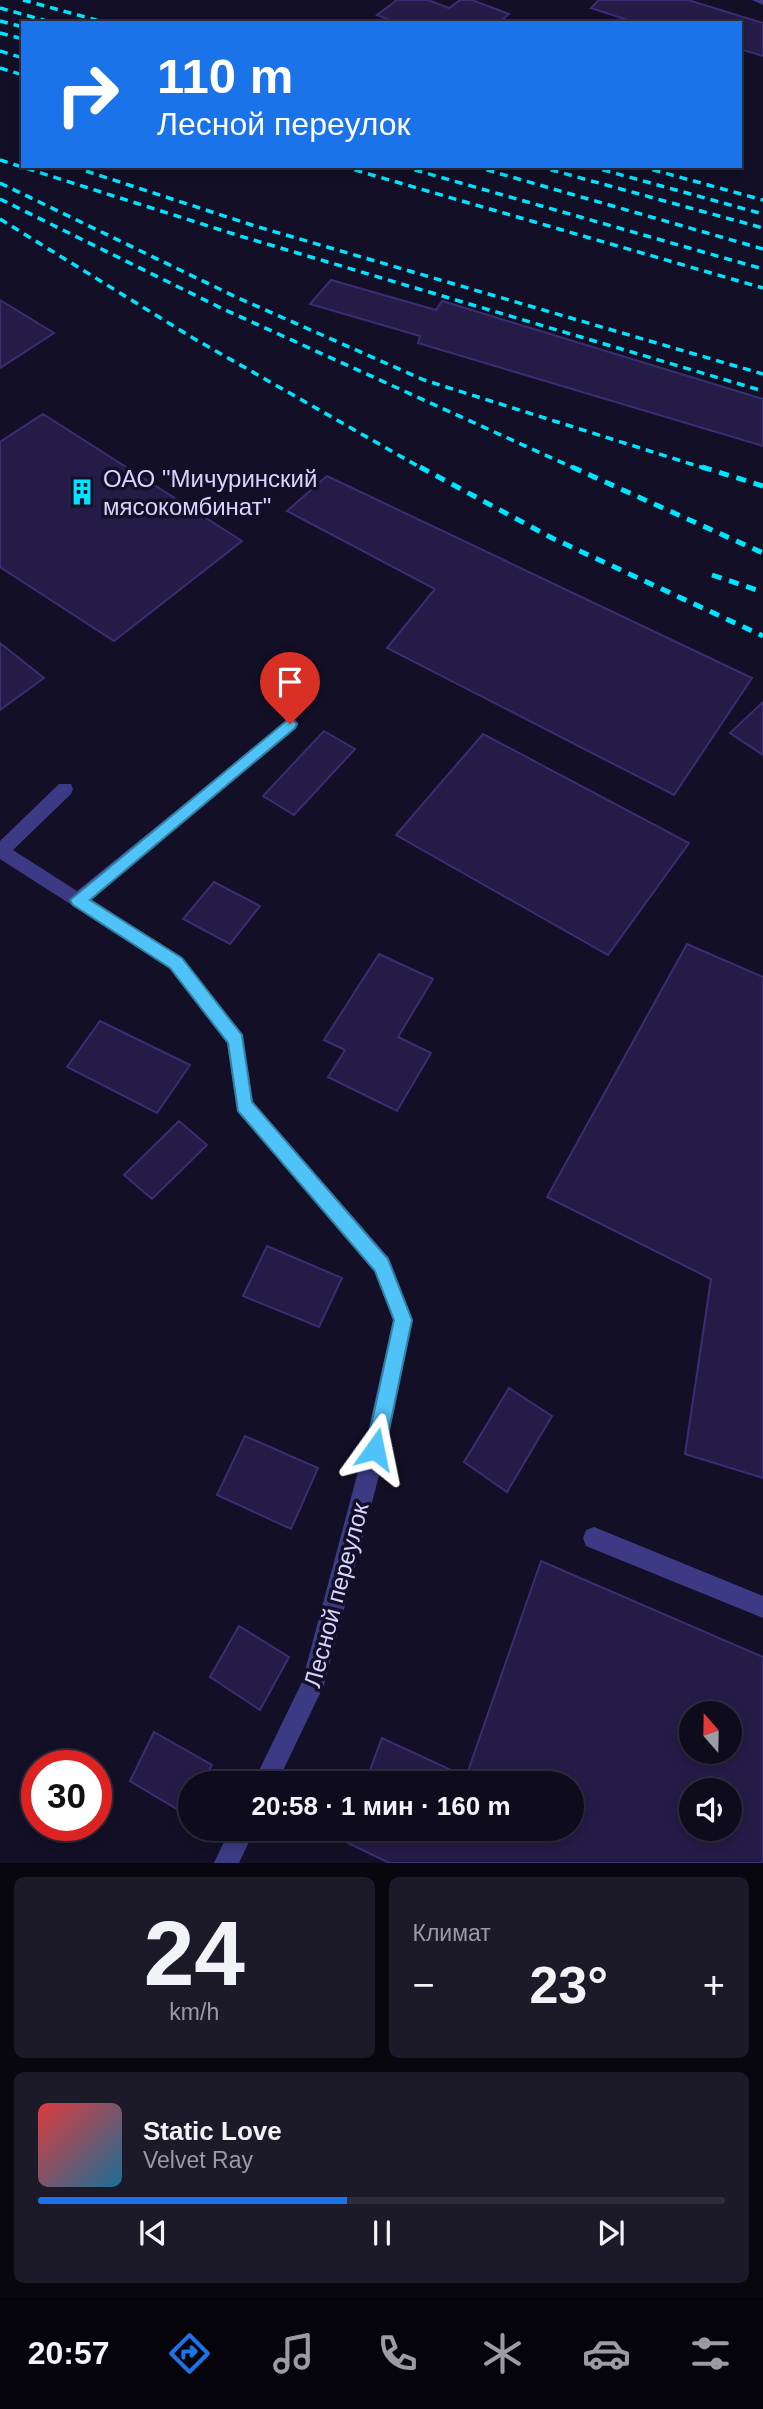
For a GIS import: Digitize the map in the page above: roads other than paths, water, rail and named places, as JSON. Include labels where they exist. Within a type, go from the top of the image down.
[{"type":"street","points":[[757,0],[763,2]]},
{"type":"street","points":[[78,900],[290,724]]},
{"type":"street","points":[[0,851],[65,789]]},
{"type":"street","name":"Лесной переулок","points":[[0,851],[176,963],[236,1041],[244,1105],[382,1265],[403,1320],[375,1449],[313,1685],[271,1771]]},
{"type":"street","points":[[594,1538],[763,1607]]},
{"type":"street","points":[[226,1863],[237,1841]]},
{"type":"railway","points":[[23,0],[100,21]]},
{"type":"railway","points":[[0,8],[47,21]]},
{"type":"railway","points":[[0,21],[21,26]]},
{"type":"railway","points":[[0,33],[21,38]]},
{"type":"railway","points":[[0,51],[21,57]]},
{"type":"railway","points":[[0,68],[21,74]]},
{"type":"railway","points":[[0,160],[21,167]]},
{"type":"railway","points":[[25,168],[240,236],[763,391]]},
{"type":"railway","points":[[348,168],[763,288]]},
{"type":"railway","points":[[408,168],[763,269]]},
{"type":"railway","points":[[480,168],[763,249]]},
{"type":"railway","points":[[544,168],[763,228]]},
{"type":"railway","points":[[596,168],[763,214]]},
{"type":"railway","points":[[646,168],[763,200]]},
{"type":"railway","points":[[86,171],[255,226],[763,374]]},
{"type":"railway","points":[[0,183],[236,297],[424,380],[707,469]]},
{"type":"railway","points":[[0,199],[221,308],[576,469]]},
{"type":"railway","points":[[0,219],[193,338],[423,469]]},
{"type":"railway","points":[[420,467],[552,538],[763,636]]},
{"type":"railway","points":[[572,467],[763,553]]},
{"type":"railway","points":[[702,467],[763,486]]},
{"type":"railway","points":[[712,575],[763,592]]},
{"type":"place","name":"ОАО \"Мичуринский мясокомбинат\"","points":[[82,492]]}]
